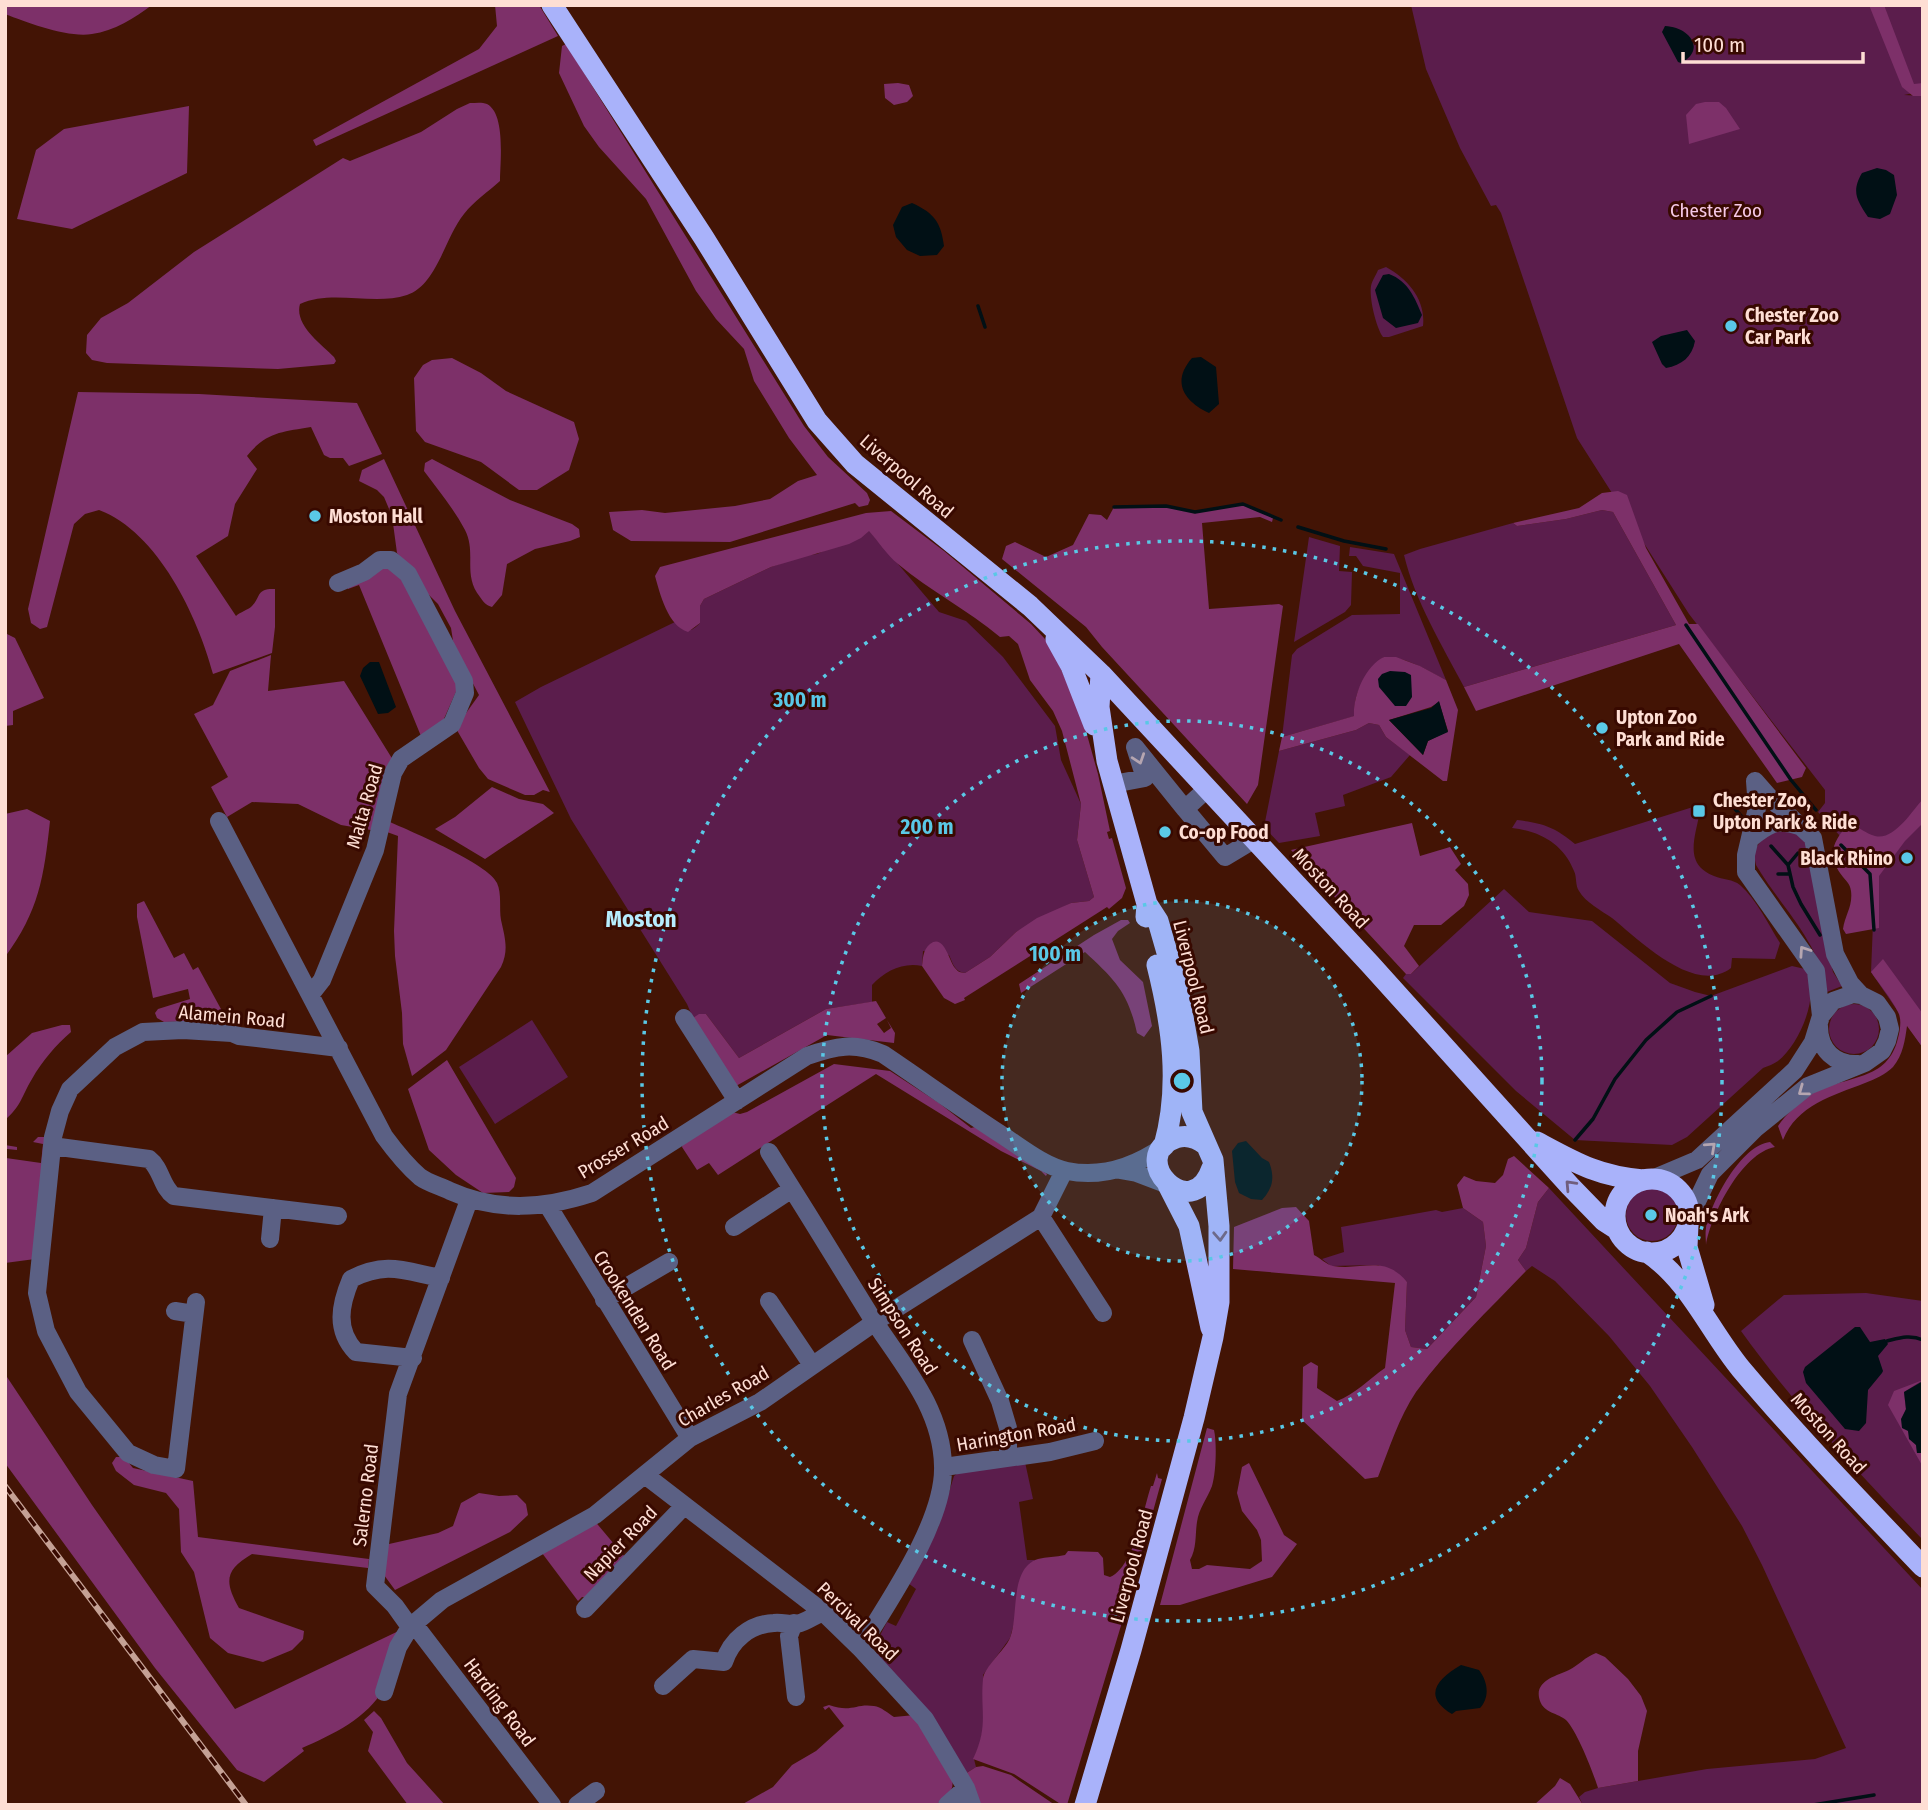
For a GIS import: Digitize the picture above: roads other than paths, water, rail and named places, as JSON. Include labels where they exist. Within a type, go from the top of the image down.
[{"type":"highway","name":"Liverpool Road","points":[[552,5],[704,239],[817,421],[855,464],[1039,614],[1101,674],[1099,707],[1107,761],[1147,904],[1158,921],[1179,994],[1189,1051],[1192,1112],[1206,1145]]},
{"type":"highway","points":[[1039,614],[1059,642],[1071,666],[1107,761]]},
{"type":"highway","name":"Moston Road","points":[[1101,674],[1604,1221],[1618,1230]]},
{"type":"highway","name":"Liverpool Road","points":[[1147,904],[1146,926],[1162,988],[1173,1050],[1173,1097],[1163,1147]]},
{"type":"highway","points":[[1190,1136],[1206,1145],[1213,1160],[1209,1177],[1195,1190],[1185,1191],[1167,1185],[1158,1170],[1159,1154],[1163,1147],[1171,1140],[1190,1136]]},
{"type":"highway","name":"Moston Road","points":[[1525,1136],[1585,1168],[1622,1178],[1647,1179]]},
{"type":"highway","name":"Liverpool Road","points":[[1085,1805],[1131,1650],[1194,1418],[1213,1337],[1219,1301],[1220,1254],[1212,1168]]},
{"type":"highway","points":[[1647,1179],[1663,1180],[1681,1192],[1687,1203],[1688,1221],[1681,1239],[1660,1252],[1647,1252],[1629,1245],[1618,1230],[1615,1220],[1618,1201],[1629,1186],[1647,1179]]},
{"type":"highway","name":"Liverpool Road","points":[[1167,1185],[1189,1226],[1213,1337]]},
{"type":"highway","name":"Moston Road","points":[[1688,1221],[1690,1261],[1709,1323]]},
{"type":"highway","name":"Moston Road","points":[[1647,1252],[1679,1281],[1760,1392],[1923,1567]]},
{"type":"street","name":"Malta Road","points":[[311,994],[322,979],[375,850],[393,773],[401,759],[452,724],[465,694],[464,681],[408,574],[391,560],[380,560],[364,572],[338,583]]},
{"type":"street","points":[[1113,784],[1145,778],[1135,747],[1225,857],[1255,839]]},
{"type":"street","points":[[1134,792],[1162,781],[1184,762]]},
{"type":"street","points":[[1688,1221],[1696,1197],[1710,1174],[1756,1128],[1808,1086],[1865,1063],[1882,1051],[1890,1029],[1882,1007],[1861,995],[1850,984],[1835,954],[1813,838],[1755,780],[1757,807],[1746,855],[1746,872],[1816,971],[1821,1043],[1833,1058],[1846,1064],[1865,1063]]},
{"type":"street","points":[[1185,809],[1208,788]]},
{"type":"street","name":"Prosser Road","points":[[219,821],[384,1136],[402,1160],[423,1179],[469,1200],[527,1207],[565,1202],[592,1193],[807,1056],[828,1048],[847,1046],[866,1047],[883,1054],[1023,1149],[1064,1171],[1094,1173],[1119,1170],[1140,1162],[1163,1147]]},
{"type":"street","points":[[1750,839],[1770,824],[1779,821],[1807,830]]},
{"type":"street","points":[[1647,1179],[1673,1172],[1697,1160],[1795,1070],[1814,1042],[1826,1008],[1838,998],[1861,995]]},
{"type":"street","points":[[684,1018],[737,1101]]},
{"type":"street","name":"Alamein Road","points":[[175,1311],[195,1308],[176,1469],[154,1465],[128,1453],[78,1392],[46,1331],[37,1293],[52,1146],[60,1111],[70,1090],[116,1047],[144,1032],[183,1030],[232,1033],[339,1048]]},
{"type":"street","points":[[52,1146],[149,1159],[157,1165],[167,1191],[174,1196],[338,1216]]},
{"type":"street","name":"Simpson Road","points":[[769,1152],[875,1322],[915,1380],[935,1423],[944,1467],[936,1510],[920,1547],[860,1648]]},
{"type":"street","name":"Prosser Road","points":[[1119,1170],[1137,1173],[1167,1185]]},
{"type":"street","points":[[1064,1171],[1041,1217],[1103,1313]]},
{"type":"street","points":[[734,1227],[792,1189]]},
{"type":"street","name":"Salerno Road","points":[[412,1626],[375,1586],[398,1394],[469,1200]]},
{"type":"street","name":"Crookenden Road","points":[[547,1204],[690,1438]]},
{"type":"street","points":[[270,1238],[273,1208]]},
{"type":"street","name":"Charles Road","points":[[384,1692],[398,1647],[412,1626],[442,1600],[595,1515],[690,1438],[760,1402],[875,1322],[1041,1217]]},
{"type":"street","points":[[604,1300],[669,1262]]},
{"type":"street","points":[[413,1358],[356,1352],[342,1333],[344,1296],[351,1279],[384,1267],[441,1278]]},
{"type":"street","points":[[769,1301],[812,1366]]},
{"type":"street","points":[[972,1340],[1000,1401],[1008,1428],[1009,1457]]},
{"type":"street","name":"Harington Road","points":[[944,1467],[1050,1452],[1095,1441]]},
{"type":"street","name":"Percival Road","points":[[645,1475],[823,1612],[860,1648],[925,1719],[969,1796]]},
{"type":"street","name":"Napier Road","points":[[585,1609],[654,1541],[684,1506]]},
{"type":"street","points":[[663,1686],[693,1659],[724,1662],[733,1656],[735,1640],[756,1627],[772,1623],[798,1624],[823,1612]]},
{"type":"street","points":[[794,1623],[789,1636],[796,1697]]},
{"type":"street","name":"Harding Road","points":[[412,1626],[552,1805]]},
{"type":"street","points":[[577,1805],[596,1791]]},
{"type":"street","points":[[947,1805],[969,1796]]},
{"type":"waterway","points":[[978,306],[985,327]]},
{"type":"waterway","points":[[1114,507],[1166,506],[1195,512],[1243,504],[1281,520]]},
{"type":"waterway","points":[[1298,527],[1344,541],[1386,549]]},
{"type":"waterway","points":[[1686,625],[1791,780],[1816,810]]},
{"type":"waterway","points":[[1729,802],[1742,817]]},
{"type":"waterway","points":[[1841,845],[1870,874],[1874,930]]},
{"type":"waterway","points":[[1771,846],[1788,865],[1793,887],[1820,935]]},
{"type":"waterway","points":[[1788,865],[1798,853]]},
{"type":"waterway","points":[[1778,874],[1790,874]]},
{"type":"waterway","points":[[1575,1140],[1593,1119],[1615,1079],[1646,1040],[1677,1012],[1711,996]]},
{"type":"waterway","points":[[1887,1341],[1909,1337],[1923,1340]]},
{"type":"waterway","points":[[1813,1805],[1874,1795]]},
{"type":"railway","points":[[5,1486],[246,1805]]},
{"type":"place","name":"Chester Zoo Car Park","points":[[1731,326]]},
{"type":"place","name":"Moston Hall","points":[[315,516]]},
{"type":"place","name":"Upton Zoo Park and Ride","points":[[1602,728]]},
{"type":"place","name":"Chester Zoo, Upton Park & Ride","points":[[1699,811]]},
{"type":"place","name":"Co-op Food","points":[[1165,832]]},
{"type":"place","name":"Black Rhino","points":[[1907,858]]},
{"type":"place","name":"Noah's Ark","points":[[1651,1215]]},
{"type":"district","name":"Moston","points":[[641,919]]},
{"type":"park label","name":"Chester Zoo","points":[[1716,210]]}]
